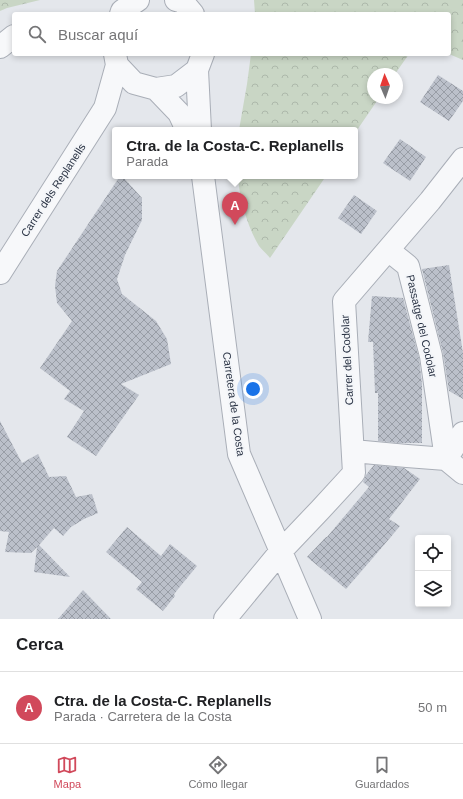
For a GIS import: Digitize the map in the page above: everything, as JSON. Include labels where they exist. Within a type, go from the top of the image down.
[{"type":"street","points":[[122,12],[138,0]]},
{"type":"street","points":[[176,0],[183,2],[192,12]]},
{"type":"street","points":[[201,12],[204,0]]},
{"type":"street","points":[[0,47],[12,38]]},
{"type":"street","points":[[116,60],[134,83],[149,87],[176,86],[200,62]]},
{"type":"street","name":"Carrer dels Replanells","points":[[0,273],[105,108],[116,60]]},
{"type":"street","points":[[200,62],[200,127]]},
{"type":"street","points":[[149,87],[179,114],[186,127]]},
{"type":"street","name":"Carrer dels Replanells","points":[[105,108],[149,87]]},
{"type":"street","name":"Carrer del Codolar","points":[[225,619],[281,551],[354,473],[344,301],[430,201],[463,159]]},
{"type":"street","name":"Carretera de la Costa","points":[[203,179],[239,454],[310,619]]},
{"type":"street","name":"Passatge del Codolar","points":[[388,250],[408,266],[431,356],[446,459]]},
{"type":"street","points":[[446,459],[463,433]]},
{"type":"street","points":[[353,451],[446,459],[463,472]]},
{"type":"green space","points":[[0,0],[40,0],[0,11]]},
{"type":"green space","points":[[254,0],[463,0],[463,60],[451,55],[451,12],[255,12]]},
{"type":"green space","points":[[251,56],[408,56],[399,68],[367,68],[367,104],[375,104],[358,129],[358,127],[240,127]]},
{"type":"green space","points":[[238,179],[324,179],[270,258],[259,246],[251,231],[242,203]]},
{"type":"building","points":[[438,75],[463,91],[463,101],[449,121],[420,102]]},
{"type":"building","points":[[400,139],[426,157],[410,181],[383,163]]},
{"type":"building","points":[[118,179],[125,179],[142,198],[142,220],[125,255],[117,279],[122,294],[156,321],[167,339],[171,364],[121,384],[139,395],[96,456],[67,437],[84,411],[64,399],[70,391],[40,368],[72,321],[57,303],[55,286],[57,271]]},
{"type":"building","points":[[354,195],[377,211],[361,234],[338,218]]},
{"type":"building","points":[[449,265],[463,353],[463,399],[449,391],[443,353],[422,269]]},
{"type":"building","points":[[372,296],[403,298],[419,358],[422,384],[422,443],[378,441],[378,393],[375,393],[373,342],[368,342]]},
{"type":"building","points":[[0,421],[22,463],[38,454],[49,477],[66,476],[76,497],[92,494],[98,513],[71,527],[63,536],[54,528],[39,545],[70,577],[34,572],[37,547],[31,553],[5,552],[9,532],[0,531]]},
{"type":"building","points":[[374,465],[404,468],[420,479],[389,519],[400,526],[346,589],[307,557],[327,537],[369,487],[363,482],[366,475]]},
{"type":"building","points":[[127,527],[161,556],[170,544],[197,566],[174,594],[175,596],[163,611],[136,589],[142,582],[106,552]]},
{"type":"building","points":[[83,590],[111,619],[58,619]]},
{"type":"place","name":"Ctra. de la Costa-C. Replanells","points":[[235,225]]}]
